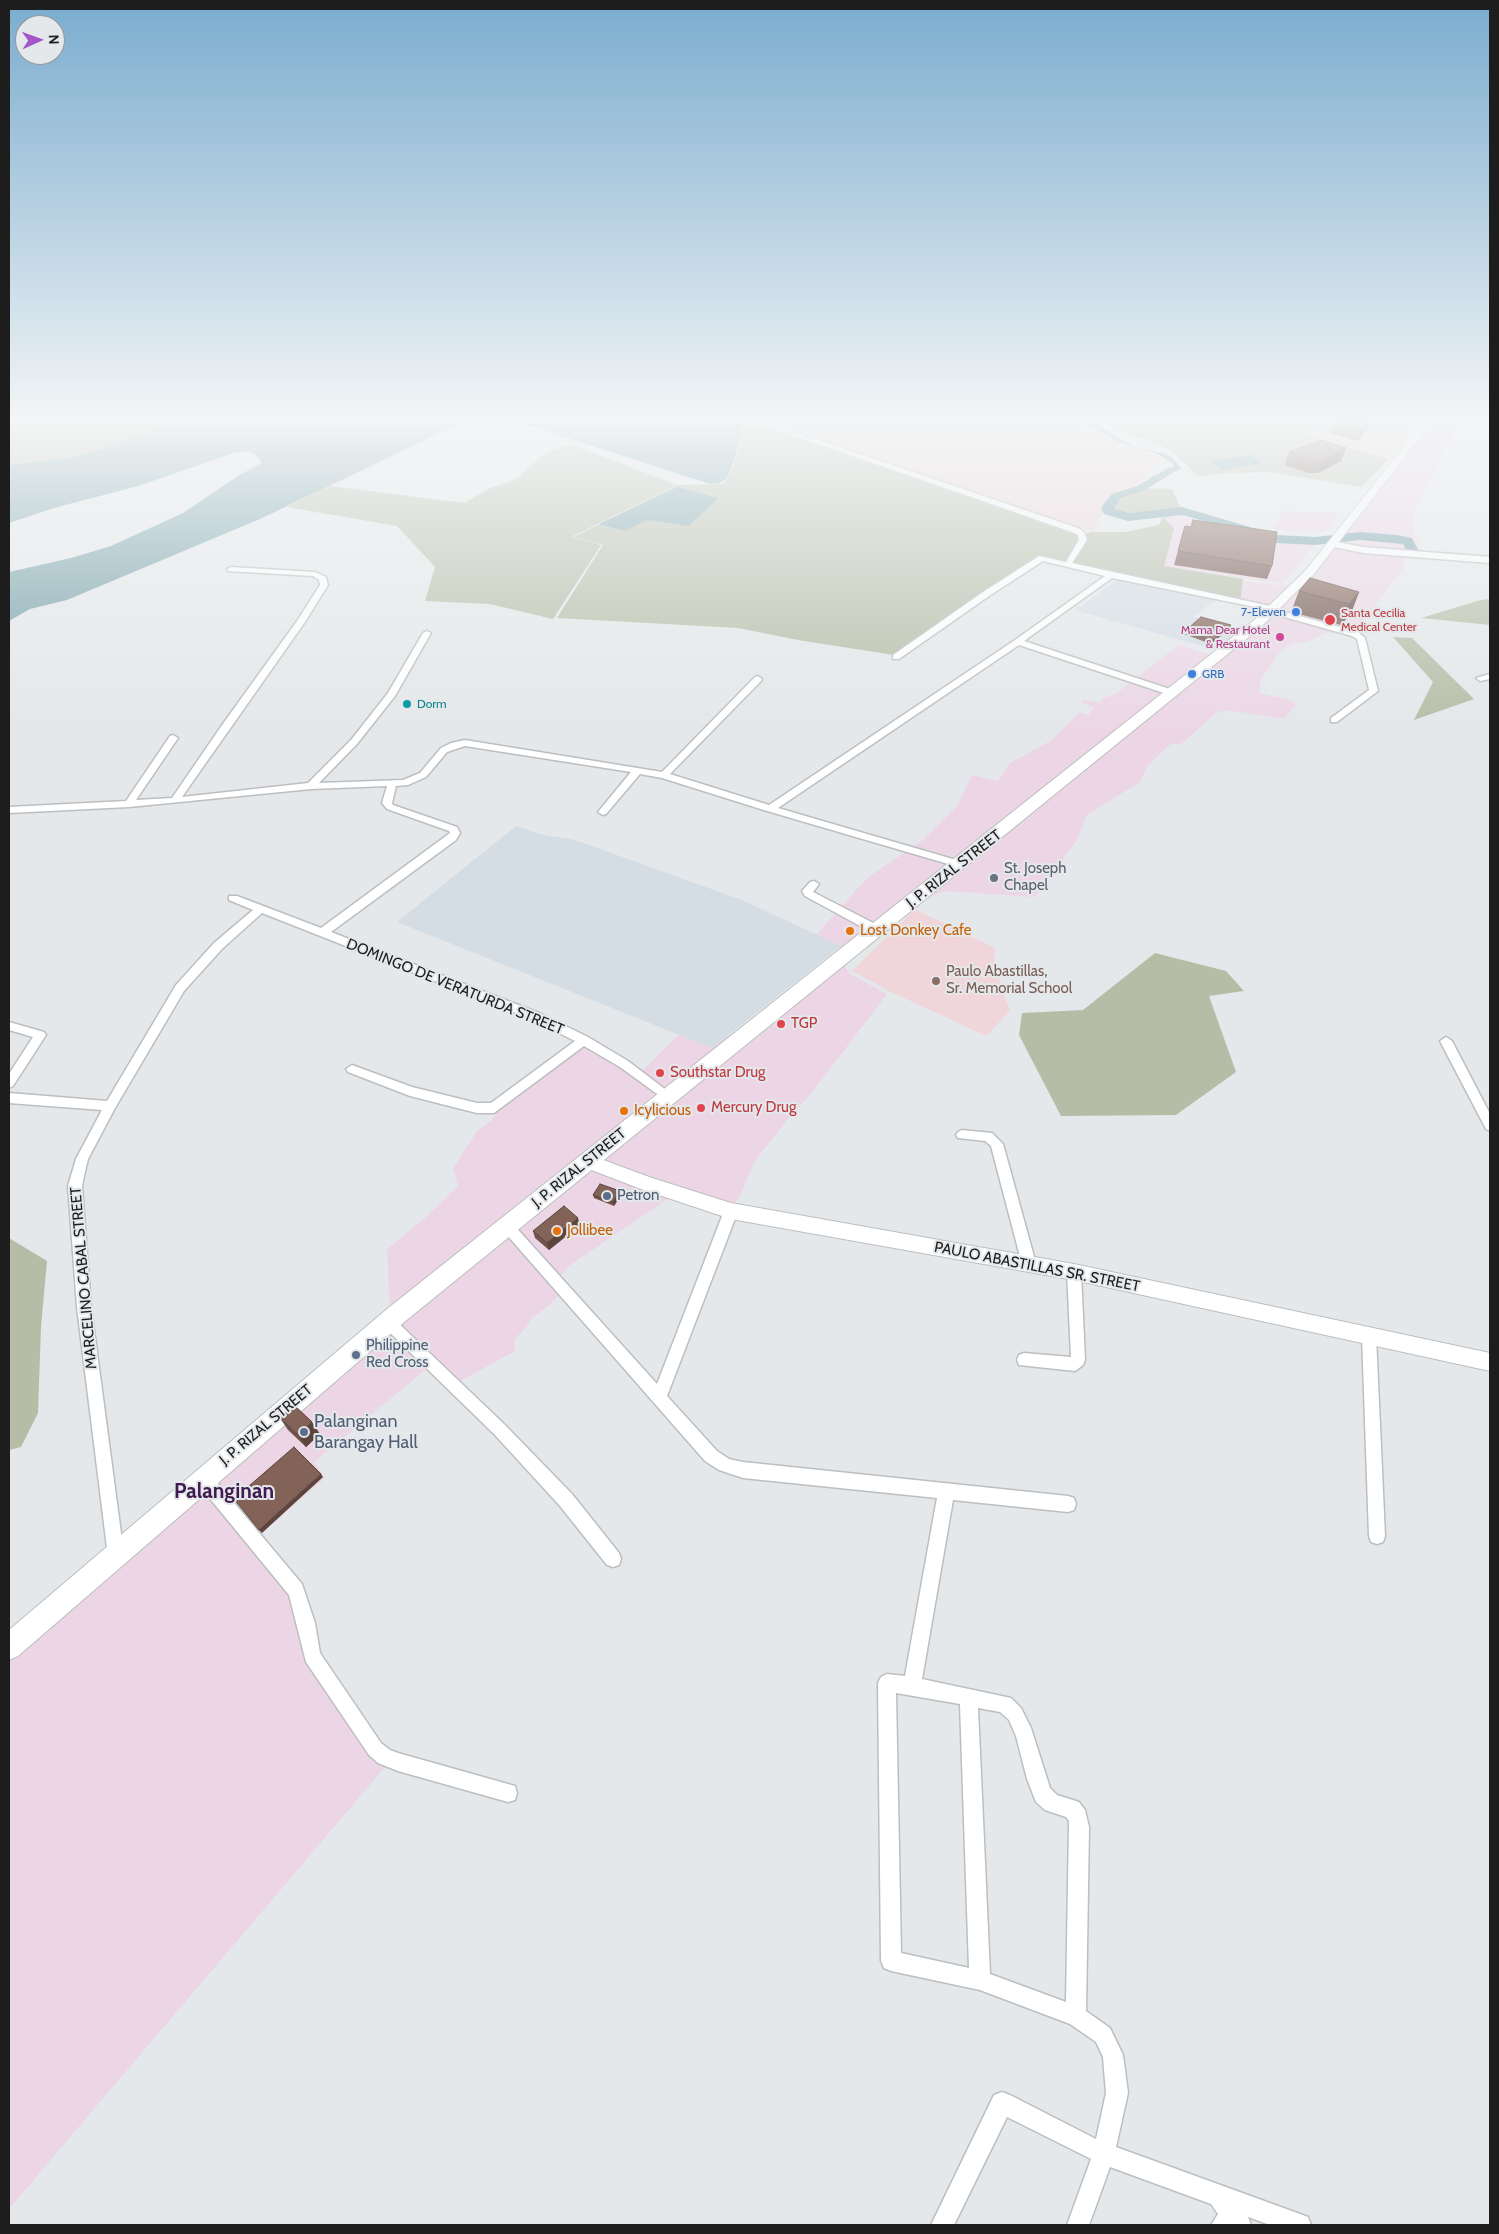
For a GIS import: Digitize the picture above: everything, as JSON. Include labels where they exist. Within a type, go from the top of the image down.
[{"type":"main road","name":"J. P. RIZAL STREET","points":[[9,1647],[388,1322],[1274,610],[1299,585],[1345,526]]},
{"type":"main road","name":"PAULO ABASTILLAS SR. STREET","points":[[587,1161],[647,1184],[731,1212],[1074,1272],[1490,1362]]},
{"type":"street","points":[[1064,526],[1081,534],[1083,540],[1068,564]]},
{"type":"street","points":[[1335,541],[1381,551],[1490,560]]},
{"type":"street","points":[[896,656],[1042,558],[1274,610],[1356,634],[1362,638],[1374,691],[1334,720]]},
{"type":"street","points":[[175,800],[301,622],[324,585],[323,579],[315,574],[231,569]]},
{"type":"street","points":[[770,808],[1018,642],[1111,575]]},
{"type":"street","points":[[311,786],[354,742],[392,694],[427,633]]},
{"type":"street","points":[[1018,642],[1173,693]]},
{"type":"street","points":[[1480,678],[1490,677]]},
{"type":"street","points":[[664,774],[758,679]]},
{"type":"street","points":[[129,804],[173,738]]},
{"type":"street","points":[[9,810],[129,804],[311,786],[405,783],[423,775],[444,750],[465,742],[664,774],[958,864]]},
{"type":"street","points":[[603,812],[638,770]]},
{"type":"street","points":[[322,933],[452,838],[455,833],[454,829],[390,807],[387,803],[392,784]]},
{"type":"street","points":[[814,884],[807,891],[809,894],[877,930]]},
{"type":"street","name":"DOMINGO DE VERATURDA STREET","points":[[232,898],[535,1016],[584,1040],[624,1064],[668,1096]]},
{"type":"street","name":"MARCELINO CABAL STREET","points":[[116,1556],[84,1307],[75,1186],[82,1159],[110,1106],[180,988],[218,946],[261,909]]},
{"type":"street","points":[[9,1026],[40,1035],[9,1083]]},
{"type":"street","points":[[352,1069],[410,1091],[477,1108],[494,1108],[584,1040]]},
{"type":"street","points":[[1446,1041],[1490,1126]]},
{"type":"street","points":[[9,1098],[110,1106]]},
{"type":"street","points":[[962,1135],[988,1136],[996,1144],[1029,1264]]},
{"type":"street","points":[[659,1398],[731,1212]]},
{"type":"street","points":[[507,1227],[712,1456],[725,1465],[743,1470],[1068,1504]]},
{"type":"street","points":[[1024,1360],[1075,1364],[1078,1360],[1074,1272]]},
{"type":"street","points":[[388,1322],[500,1430],[566,1500],[613,1559]]},
{"type":"street","points":[[1369,1336],[1377,1536]]},
{"type":"street","points":[[204,1479],[296,1590],[306,1623],[312,1656],[375,1748],[384,1757],[398,1762],[508,1793]]},
{"type":"street","points":[[912,1686],[946,1492]]},
{"type":"street","points":[[1076,2016],[1080,1827],[1078,1817],[1072,1809],[1052,1803],[1043,1795],[1036,1780],[1025,1734],[1015,1714],[1005,1704],[887,1683],[891,1961],[980,1980],[1076,2016],[1103,2035],[1113,2056],[1117,2093],[1104,2154],[1078,2225]]},
{"type":"street","points":[[969,1698],[980,1980]]},
{"type":"street","points":[[942,2225],[1002,2104],[1229,2216],[1300,2225]]},
{"type":"shaded area","points":[[1076,526],[1096,526],[1093,532]]},
{"type":"shaded area","points":[[1172,526],[1221,526],[1265,538],[1318,540],[1283,584],[1163,566],[1174,528]]},
{"type":"shaded area","points":[[1275,526],[1330,526],[1327,532],[1274,530]]},
{"type":"shaded area","points":[[1350,526],[1413,526],[1421,553],[1382,551],[1337,544]]},
{"type":"shaded area","points":[[1329,546],[1407,556],[1403,569],[1354,633],[1325,633],[1309,641],[1292,644],[1281,651],[1261,679],[1259,693],[1291,700],[1296,704],[1284,719],[1225,710],[1215,714],[1180,745],[1172,743],[1149,764],[1140,782],[1087,815],[1077,840],[1035,897],[945,891],[926,898],[849,951],[815,936],[867,878],[923,840],[957,806],[972,775],[998,781],[1010,763],[1052,740],[1079,712],[1089,715],[1094,707],[1081,703],[1085,699],[1100,703],[1103,698],[1114,695],[1179,645],[1213,655],[1275,608],[1240,603],[1243,581],[1297,587]]},
{"type":"shaded area","points":[[1117,580],[1217,598],[1194,617],[1242,629],[1219,651],[1075,610]]},
{"type":"shaded area","points":[[516,826],[544,835],[575,840],[742,900],[841,946],[712,1048],[397,922]]},
{"type":"shaded area","name":"Paulo Abastillas, Sr. Memorial School","points":[[915,909],[995,948],[994,965],[1010,1011],[986,1036],[891,992],[852,971]]},
{"type":"shaded area","points":[[841,960],[850,974],[887,994],[811,1094],[788,1119],[754,1162],[740,1196],[729,1211],[675,1194],[569,1266],[557,1280],[564,1289],[552,1303],[531,1319],[515,1339],[515,1351],[457,1383],[435,1362],[314,1462],[325,1478],[260,1535],[211,1473],[668,1097],[638,1075],[678,1035],[712,1047],[727,1035],[738,1041]]},
{"type":"shaded area","points":[[583,1045],[621,1068],[662,1098],[390,1312],[387,1249],[426,1217],[458,1186],[453,1168],[478,1130],[492,1120],[498,1111]]},
{"type":"shaded area","points":[[203,1486],[292,1594],[302,1626],[391,1760],[9,2209],[9,1654]]},
{"type":"green space","points":[[397,526],[593,526],[571,537],[601,545],[553,619],[490,604],[425,601],[435,567]]},
{"type":"green space","points":[[595,526],[1063,526],[1078,534],[1079,539],[1064,563],[1039,558],[894,655],[798,640],[738,628],[557,618],[603,545],[573,537]]},
{"type":"green space","points":[[1153,526],[1172,526],[1174,528],[1164,566],[1243,579],[1240,602],[1068,564],[1083,540],[1081,534],[1125,532]]},
{"type":"green space","points":[[1490,599],[1490,625],[1421,618],[1481,600]]},
{"type":"green space","points":[[1393,637],[1412,638],[1474,699],[1414,720],[1433,682]]},
{"type":"green space","points":[[1155,953],[1226,971],[1244,991],[1209,996],[1236,1072],[1176,1115],[1061,1116],[1019,1035],[1022,1013],[1083,1010]]},
{"type":"green space","points":[[9,1238],[47,1261],[41,1327],[38,1413],[21,1447],[9,1450]]},
{"type":"water","points":[[154,526],[243,526],[67,600],[30,609],[9,621],[9,572],[71,558],[111,546]]},
{"type":"water","points":[[607,526],[634,526],[625,531]]},
{"type":"building","points":[[1185,526],[1237,526],[1277,532],[1272,566],[1178,551]]},
{"type":"building","points":[[1310,578],[1359,592],[1349,604],[1299,591]]},
{"type":"building","points":[[1201,617],[1231,625],[1212,640],[1185,631]]},
{"type":"building","name":"Petron","points":[[600,1184],[620,1191],[613,1202],[593,1195]]},
{"type":"building","points":[[564,1206],[578,1218],[547,1243],[533,1231]]},
{"type":"building","points":[[294,1405],[312,1422],[298,1435],[280,1418]]},
{"type":"building","points":[[294,1447],[321,1474],[259,1530],[234,1499]]},
{"type":"waterway","points":[[1236,526],[1255,534],[1277,539],[1315,541],[1360,536],[1397,539],[1408,541],[1413,552]]},
{"type":"place","name":"7-Eleven","points":[[1296,612]]},
{"type":"place","name":"Santa Cecilia Medical Center","points":[[1330,620]]},
{"type":"place","name":"Mama Dear Hotel & Restaurant","points":[[1280,637]]},
{"type":"place","name":"GRB","points":[[1192,674]]},
{"type":"place","name":"Dorm","points":[[407,704]]},
{"type":"place","name":"St. Joseph Chapel","points":[[994,878]]},
{"type":"place","name":"Lost Donkey Cafe","points":[[850,931]]},
{"type":"place","name":"Paulo Abastillas, Sr. Memorial School","points":[[936,981]]},
{"type":"place","name":"TGP","points":[[781,1024]]},
{"type":"place","name":"Southstar Drug","points":[[660,1073]]},
{"type":"place","name":"Mercury Drug","points":[[701,1108]]},
{"type":"place","name":"Icylicious","points":[[624,1111]]},
{"type":"place","name":"Petron","points":[[607,1196]]},
{"type":"place","name":"Jollibee","points":[[557,1231]]},
{"type":"place","name":"Philippine Red Cross","points":[[356,1355]]},
{"type":"place","name":"Palanginan Barangay Hall","points":[[304,1432]]},
{"type":"district","name":"Palanginan","points":[[224,1492]]}]
